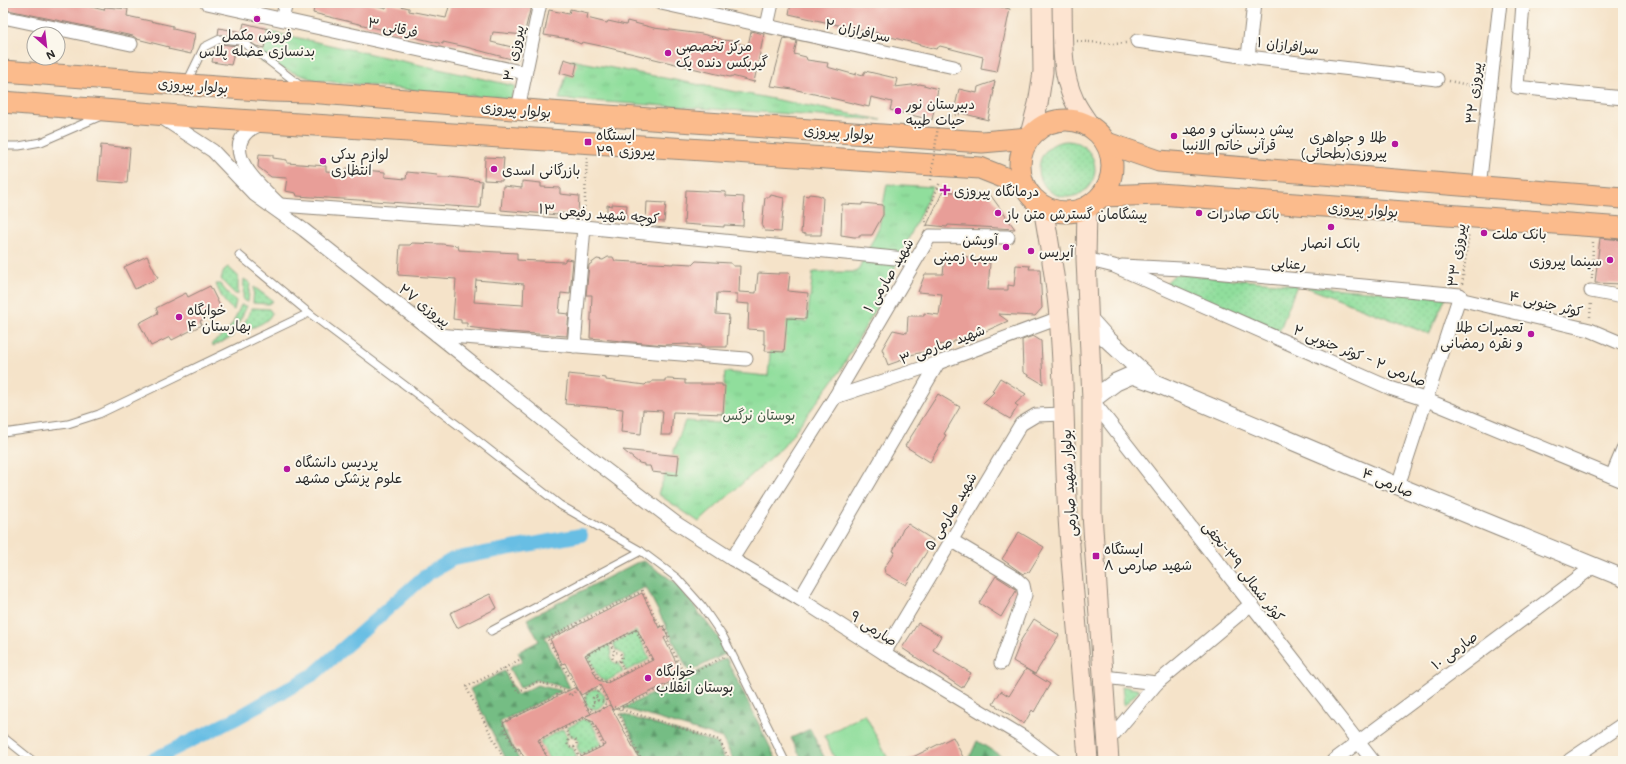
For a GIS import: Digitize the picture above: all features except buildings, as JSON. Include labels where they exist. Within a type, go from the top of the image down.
[{"type":"main road","points":[[1029,138],[1039,129],[1051,122],[1064,120],[1078,121],[1090,126],[1099,133],[1112,156],[1113,170],[1110,184],[1095,202],[1076,212],[1065,213],[1053,211],[1043,207],[1031,198],[1023,185],[1020,173],[1020,161],[1023,149],[1029,138],[1038,104],[1043,72],[1042,3]]},
{"type":"main road","points":[[1062,3],[1066,75],[1074,100],[1090,126]]},
{"type":"main road","name":"بولوار پیروزی","points":[[3,72],[272,91],[309,92],[518,110],[982,142],[1029,138]]},
{"type":"main road","name":"بولوار پیروزی","points":[[3,102],[156,114],[980,168],[1023,185]]},
{"type":"main road","points":[[1106,143],[1158,161],[1623,198]]},
{"type":"main road","name":"بولوار پیروزی","points":[[1095,202],[1159,194],[1623,228]]},
{"type":"main road","name":"بولوار شهید صارمی","points":[[1095,202],[1086,259],[1092,400],[1092,514],[1109,761]]},
{"type":"main road","name":"بولوار شهید صارمی","points":[[1043,207],[1052,261],[1059,318],[1068,516],[1088,761]]},
{"type":"street","name":"فرقانی ۳","points":[[207,3],[525,73]]},
{"type":"street","points":[[282,20],[286,3]]},
{"type":"street","name":"پیروزی ۳۰","points":[[518,110],[540,3]]},
{"type":"street","name":"سرافرازان ۲","points":[[660,3],[954,67]]},
{"type":"street","points":[[767,26],[772,3]]},
{"type":"street","points":[[1248,57],[1254,3]]},
{"type":"street","name":"پیروزی ۳۲","points":[[1479,187],[1500,3]]},
{"type":"street","points":[[1523,3],[1517,88],[1623,98]]},
{"type":"street","points":[[3,17],[131,44]]},
{"type":"street","name":"سرافرازان ۱","points":[[1137,41],[1248,57],[1437,79]]},
{"type":"street","name":"پیروزی ۲۷","points":[[156,114],[213,151],[255,195],[304,230],[438,334],[588,456],[676,522]]},
{"type":"street","points":[[267,121],[249,131],[242,138],[239,147],[240,156],[245,169],[304,230]]},
{"type":"street","name":"کوچه شهید رفیعی ۱۳","points":[[280,205],[584,227],[915,260]]},
{"type":"street","points":[[574,346],[584,227]]},
{"type":"street","name":"شهید صارمی ۱","points":[[732,559],[835,397],[930,236],[1008,237]]},
{"type":"street","name":"صارمی ۲ - کوثر جنوبی ۲","points":[[1086,259],[1114,266],[1390,388],[1427,400],[1617,478]]},
{"type":"street","name":"رعناپی","points":[[1114,266],[1182,269],[1459,297]]},
{"type":"street","points":[[1591,291],[1623,297]]},
{"type":"street","points":[[1398,486],[1459,297]]},
{"type":"street","name":"کوثر جنوبی ۴","points":[[1459,297],[1590,330],[1623,344]]},
{"type":"street","name":"شهید صارمی ۳","points":[[835,397],[938,363],[1059,318]]},
{"type":"street","points":[[1089,319],[1107,340],[1155,383]]},
{"type":"street","points":[[438,334],[746,359]]},
{"type":"street","points":[[800,599],[938,363]]},
{"type":"street","name":"صارمی ۴","points":[[1092,400],[1116,382],[1132,375],[1155,383],[1398,486],[1623,578]]},
{"type":"street","name":"کوثر شمالی ۳۹-نجفی","points":[[1092,400],[1250,605],[1373,761]]},
{"type":"street","name":"شهید صارمی ۵","points":[[884,653],[1020,424],[1036,415],[1064,414]]},
{"type":"street","points":[[1617,478],[1623,450]]},
{"type":"street","name":"صارمی ۹","points":[[676,522],[732,559],[800,599],[884,653],[1025,738],[1055,761]]},
{"type":"street","points":[[951,540],[1015,578],[1023,585],[1025,595],[1001,663]]},
{"type":"street","name":"صارمی ۱۰","points":[[1333,761],[1594,566]]},
{"type":"street","points":[[1107,742],[1157,683],[1250,605]]},
{"type":"street","points":[[1104,678],[1157,683]]},
{"type":"street","points":[[1570,760],[1623,724]]},
{"type":"lane","points":[[186,85],[204,46],[220,39],[240,41],[257,52],[309,92]]},
{"type":"lane","points":[[3,146],[19,146],[41,142],[114,110]]},
{"type":"lane","points":[[239,255],[309,313],[459,426],[560,505],[641,551],[677,578],[702,606],[724,638],[785,761]]},
{"type":"lane","points":[[3,433],[68,424],[99,414],[309,313]]},
{"type":"lane","points":[[491,631],[641,551]]},
{"type":"lane","points":[[3,737],[33,761]]},
{"type":"path","points":[[1063,40],[1114,44],[1137,41]]},
{"type":"path","points":[[931,180],[939,118],[960,114]]},
{"type":"path","points":[[584,227],[588,142]]},
{"type":"path","points":[[930,236],[924,219],[939,185]]},
{"type":"path","name":"پیروزی ۳۳","points":[[1459,297],[1471,217]]},
{"type":"path","points":[[505,668],[518,692],[537,682],[567,690],[570,696],[574,693],[576,688],[547,638],[642,591],[660,626],[664,625],[670,638],[667,639],[685,676]]},
{"type":"path","points":[[636,630],[651,660],[625,672],[607,682],[599,679],[587,655],[636,630]]},
{"type":"path","points":[[610,644],[615,653],[613,656],[614,660],[616,662],[620,662]]},
{"type":"path","points":[[615,653],[622,655],[620,662],[625,672]]},
{"type":"path","points":[[620,710],[732,653]]},
{"type":"path","points":[[504,761],[466,687],[520,660]]},
{"type":"path","points":[[595,689],[598,690],[602,691],[607,699],[604,706],[595,711],[588,708],[584,700],[586,693],[595,689]]},
{"type":"path","points":[[525,761],[519,750],[516,751],[502,723],[567,690]]},
{"type":"path","points":[[594,697],[598,690]]},
{"type":"path","points":[[585,696],[594,697]]},
{"type":"path","points":[[594,697],[596,701]]},
{"type":"path","points":[[596,701],[606,703]]},
{"type":"path","points":[[591,709],[596,701]]},
{"type":"path","points":[[614,707],[719,740],[730,761]]},
{"type":"path","points":[[620,710],[619,714],[642,760],[637,761]]},
{"type":"path","points":[[549,761],[539,740],[584,718],[592,722],[603,745],[570,761]]},
{"type":"path","points":[[565,728],[570,739],[568,744],[571,747],[574,747],[579,756]]},
{"type":"path","points":[[570,739],[576,740],[577,744],[574,747]]},
{"type":"green space","points":[[267,31],[515,86],[511,100],[315,80],[261,61]]},
{"type":"green space","points":[[571,60],[882,120],[559,99]]},
{"type":"green space","points":[[1067,141],[1078,143],[1087,149],[1093,158],[1095,169],[1093,180],[1087,189],[1078,195],[1067,197],[1056,195],[1047,189],[1041,180],[1039,169],[1041,158],[1047,149],[1056,143]]},
{"type":"green space","name":"بوستان نرگس","points":[[887,184],[933,187],[875,310],[840,371],[783,447],[699,522],[658,494],[685,421],[720,423],[725,372],[768,376],[773,320],[807,322],[813,272],[857,272],[879,227]]},
{"type":"green space","points":[[228,267],[238,276],[238,294],[235,294],[221,279],[224,270]]},
{"type":"green space","points":[[1175,274],[1297,285],[1279,332],[1165,284]]},
{"type":"green space","points":[[244,279],[250,283],[248,302],[243,300]]},
{"type":"green space","points":[[216,284],[220,284],[236,301],[234,310],[225,302]]},
{"type":"green space","points":[[1303,286],[1446,297],[1429,334]]},
{"type":"green space","points":[[254,287],[273,301],[268,304],[253,303]]},
{"type":"green space","points":[[241,305],[247,306],[232,337],[213,346],[212,343],[223,335],[230,327]]},
{"type":"green space","points":[[252,308],[269,309],[272,313],[263,323],[240,332]]},
{"type":"green space","points":[[644,561],[676,583],[721,641],[727,653],[689,672],[646,587],[545,637],[570,688],[536,680],[520,688],[509,668],[523,661],[518,652],[539,641],[527,619],[636,563]]},
{"type":"green space","points":[[636,631],[650,659],[626,671],[622,662],[624,657],[623,654],[616,650],[613,643]]},
{"type":"green space","points":[[609,645],[612,653],[612,660],[615,663],[619,663],[623,672],[607,681],[599,678],[588,656]]},
{"type":"green space","points":[[726,658],[777,761],[734,761],[722,738],[623,708]]},
{"type":"green space","points":[[504,671],[517,695],[537,685],[562,691],[500,722],[520,761],[507,761],[470,689]]},
{"type":"green space","points":[[1122,686],[1140,690],[1124,706]]},
{"type":"green space","points":[[595,689],[602,692],[605,699],[602,706],[595,709],[588,706],[585,699],[588,692]]},
{"type":"green space","points":[[621,714],[716,743],[726,761],[645,761]]},
{"type":"green space","points":[[865,714],[889,761],[836,761],[824,736]]},
{"type":"green space","points":[[583,719],[591,722],[602,744],[581,755],[577,747],[579,740],[571,736],[567,728]]},
{"type":"green space","points":[[563,729],[568,738],[566,741],[567,746],[573,749],[577,757],[568,761],[550,761],[540,741]]},
{"type":"green space","points":[[810,729],[826,761],[803,761],[791,738]]},
{"type":"green space","points":[[977,741],[1009,761],[968,761]]},
{"type":"waterway","points":[[150,761],[237,718],[314,674],[426,575],[453,559],[581,535]]},
{"type":"place","name":"فروش مکمل بدنسازی عضله پلاس","points":[[257,19]]},
{"type":"place","name":"مرکز تخصصی گیربکس دنده یک","points":[[668,53]]},
{"type":"place","name":"دبیرستان نور حیات طیبه","points":[[898,111]]},
{"type":"place","name":"پیش دبستانی و مهد قرآنی خاتم الانبیا","points":[[1174,136]]},
{"type":"place","name":"ایستگاه پیروزی ۲۹","points":[[588,142]]},
{"type":"place","name":"طلا و جواهری پیروزی(بطحائی)","points":[[1395,144]]},
{"type":"place","name":"لوازم یدکی انتظاری","points":[[323,161]]},
{"type":"place","name":"بازرگانی اسدی","points":[[494,169]]},
{"type":"place","name":"درمانگاه پیروزی","points":[[945,190]]},
{"type":"place","name":"پیشگامان گسترش متن باز","points":[[998,213]]},
{"type":"place","name":"بانک صادرات","points":[[1199,213]]},
{"type":"place","name":"بانک انصار","points":[[1331,227]]},
{"type":"place","name":"بانک ملت","points":[[1484,233]]},
{"type":"place","name":"آویشن سیب زمینی","points":[[1006,247]]},
{"type":"place","name":"آیریس","points":[[1031,251]]},
{"type":"place","name":"سینما پیروزی","points":[[1610,260]]},
{"type":"place","name":"خوابگاه بهارستان ۴","points":[[179,317]]},
{"type":"place","name":"تعمیرات طلا و نقره رمضانی","points":[[1531,334]]},
{"type":"place","name":"پردیس دانشگاه علوم پزشکی مشهد","points":[[287,469]]},
{"type":"place","name":"ایستگاه شهید صارمی ۸","points":[[1096,556]]},
{"type":"place","name":"خوابگاه بوستان انقلاب","points":[[648,678]]}]
